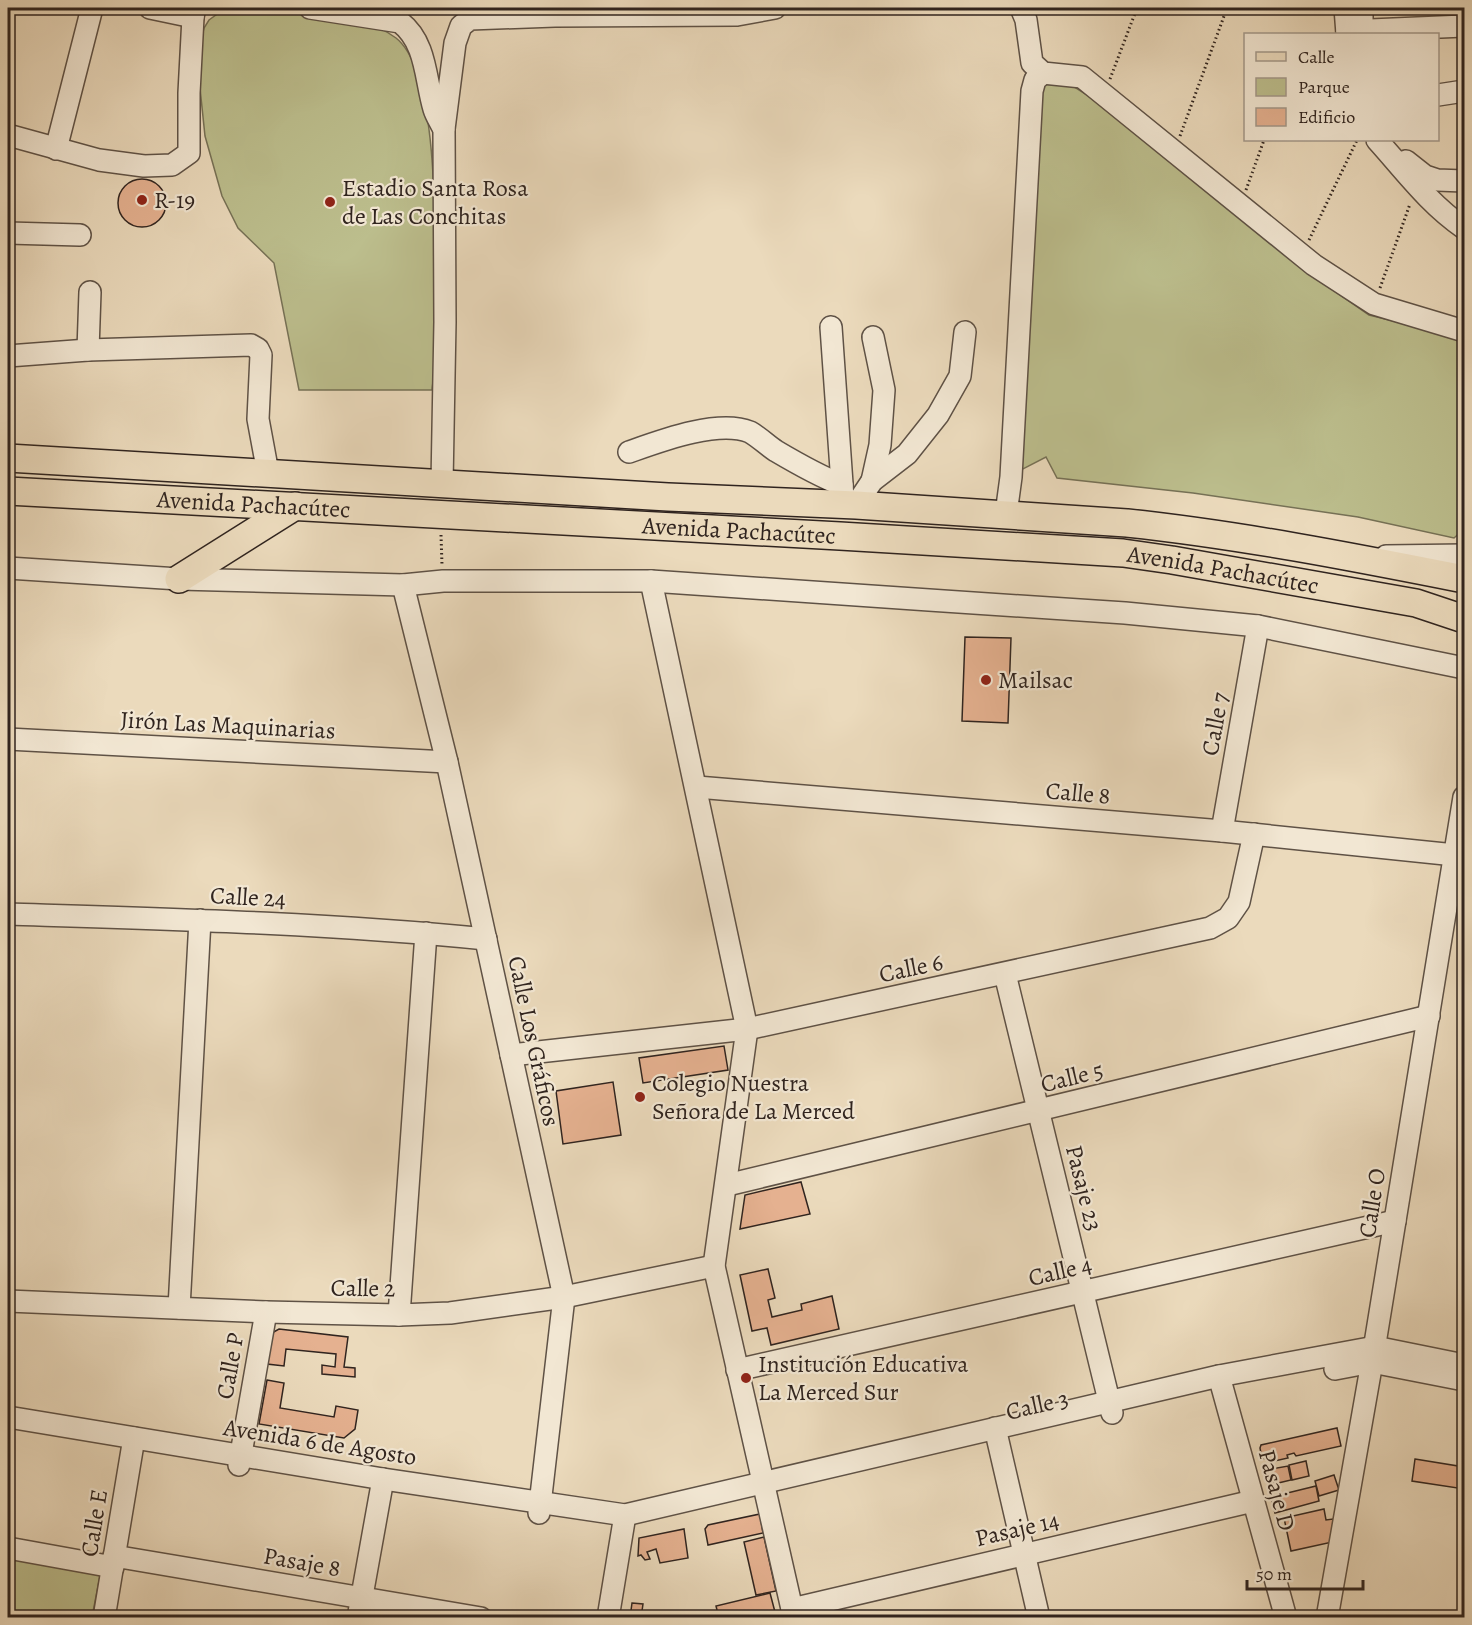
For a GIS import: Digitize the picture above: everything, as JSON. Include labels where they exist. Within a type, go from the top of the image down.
[{"type":"main road","name":"Avenida Pachacútec","points":[[8,458],[668,497],[847,498],[1171,527],[1349,556],[1464,579]]},
{"type":"main road","name":"Avenida Pachacútec","points":[[8,491],[1123,553],[1416,603],[1464,619]]},
{"type":"main road","points":[[180,579],[295,506]]},
{"type":"main road","points":[[1300,582],[1308,549]]},
{"type":"street","points":[[57,149],[92,8]]},
{"type":"street","points":[[8,135],[99,160],[144,166],[172,165],[189,153],[189,93],[194,12],[150,8]]},
{"type":"street","points":[[310,8],[400,22],[409,29],[421,50],[434,111],[444,130]]},
{"type":"street","points":[[441,483],[445,322],[444,130],[455,43],[461,26],[470,19],[737,15],[775,8]]},
{"type":"street","points":[[1021,8],[1026,20],[1032,63],[1043,73],[1082,77],[1302,255],[1374,304],[1464,331]]},
{"type":"street","points":[[1345,8],[1354,32]]},
{"type":"street","points":[[1354,32],[1362,8]]},
{"type":"street","points":[[1354,32],[1464,26]]},
{"type":"street","points":[[1006,514],[1011,477],[1032,91],[1035,80],[1043,73]]},
{"type":"street","points":[[1439,95],[1464,91]]},
{"type":"street","points":[[1379,141],[1425,176],[1437,180],[1464,181]]},
{"type":"street","points":[[1379,141],[1416,186],[1449,218],[1464,228]]},
{"type":"street","points":[[8,233],[80,235]]},
{"type":"street","points":[[88,350],[90,292]]},
{"type":"street","points":[[831,327],[847,498]]},
{"type":"street","points":[[847,498],[907,454],[938,415],[960,376],[965,332]]},
{"type":"street","points":[[872,481],[880,445],[884,390],[873,337]]},
{"type":"street","points":[[8,356],[88,350],[251,345],[258,349],[261,355],[258,419],[268,474]]},
{"type":"street","points":[[629,452],[675,436],[719,428],[750,432],[819,476],[847,498]]},
{"type":"street","points":[[1349,556],[1464,555]]},
{"type":"street","name":"Avenida Pachacútec","points":[[8,568],[180,579],[403,585],[443,581],[651,582],[1113,612],[1258,626],[1464,668]]},
{"type":"street","points":[[651,582],[697,787],[747,1029],[714,1266],[763,1489],[799,1610]]},
{"type":"street","name":"Calle Los Gráficos","points":[[403,585],[447,762],[564,1297],[539,1508]]},
{"type":"street","name":"Calle 7","points":[[1222,831],[1258,626]]},
{"type":"street","name":"Jirón Las Maquinarias","points":[[8,739],[447,762]]},
{"type":"street","name":"Calle 8","points":[[697,787],[1222,831],[1455,855]]},
{"type":"street","name":"Calle O","points":[[1327,1617],[1373,1355],[1455,855],[1463,821],[1464,797]]},
{"type":"street","name":"Calle 6","points":[[511,1055],[747,1029],[1210,928],[1228,918],[1239,902],[1254,834]]},
{"type":"street","name":"Calle 24","points":[[8,914],[200,920],[426,933],[486,939]]},
{"type":"street","points":[[179,1308],[200,920]]},
{"type":"street","points":[[399,1315],[426,933]]},
{"type":"street","name":"Pasaje 23","points":[[1005,974],[1111,1408]]},
{"type":"street","name":"Calle 5","points":[[727,1185],[1429,1016]]},
{"type":"street","name":"Calle 4","points":[[736,1370],[1395,1221]]},
{"type":"street","name":"Calle 2","points":[[8,1301],[399,1315],[450,1312],[564,1297],[714,1266]]},
{"type":"street","name":"Calle P","points":[[240,1460],[266,1312]]},
{"type":"street","name":"Calle 3","points":[[624,1521],[1221,1382],[1373,1355],[1464,1365]]},
{"type":"street","name":"Calle 3","points":[[1373,1355],[1464,1380]]},
{"type":"street","name":"Pasaje D","points":[[1221,1382],[1283,1617]]},
{"type":"street","name":"Avenida 6 de Agosto","points":[[8,1416],[133,1442],[624,1521]]},
{"type":"street","name":"Avenida 6 de Agosto","points":[[8,1427],[133,1442]]},
{"type":"street","points":[[997,1434],[1039,1617]]},
{"type":"street","name":"Calle E","points":[[104,1617],[133,1442]]},
{"type":"street","points":[[360,1607],[382,1483]]},
{"type":"street","name":"Pasaje 14","points":[[799,1610],[1025,1553],[1253,1501]]},
{"type":"street","points":[[608,1617],[624,1521]]},
{"type":"street","name":"Pasaje 8","points":[[8,1548],[114,1561],[360,1607],[481,1617]]},
{"type":"path","points":[[1104,94],[1137,8]]},
{"type":"path","points":[[1175,152],[1227,8]]},
{"type":"path","points":[[1240,206],[1264,141]]},
{"type":"path","points":[[1302,255],[1357,141]]},
{"type":"path","points":[[1374,304],[1416,186]]},
{"type":"path","points":[[441,527],[443,581]]},
{"type":"green space","name":"Estadio Santa Rosa de Las Conchitas","points":[[273,9],[337,16],[368,24],[396,38],[409,55],[419,80],[431,146],[437,309],[436,360],[432,390],[299,390],[274,263],[238,228],[222,196],[205,136],[200,88],[199,47],[204,28],[209,20],[223,10]]},
{"type":"green space","points":[[1025,83],[1073,86],[1126,120],[1300,267],[1369,315],[1464,338],[1464,529],[1454,538],[1358,517],[1193,493],[1057,478],[1046,457],[1015,473]]},
{"type":"green space","points":[[8,1554],[101,1571],[92,1617],[8,1617]]},
{"type":"building","name":"R-19","points":[[137,179],[147,179],[159,186],[166,198],[166,208],[159,220],[147,227],[137,227],[122,216],[118,208],[118,198],[129,183]]},
{"type":"building","name":"Mailsac","points":[[965,637],[1011,638],[1008,723],[962,721]]},
{"type":"building","points":[[724,1046],[728,1070],[643,1083],[639,1058]]},
{"type":"building","points":[[613,1082],[621,1135],[563,1144],[556,1091]]},
{"type":"building","points":[[801,1182],[810,1214],[740,1229],[745,1195]]},
{"type":"building","points":[[768,1269],[775,1298],[768,1300],[772,1317],[802,1310],[801,1304],[832,1296],[839,1329],[771,1345],[767,1328],[752,1331],[740,1275]]},
{"type":"building","points":[[279,1329],[348,1337],[344,1367],[355,1368],[355,1377],[322,1374],[322,1365],[335,1367],[336,1354],[286,1349],[284,1366],[267,1364],[270,1334]]},
{"type":"building","points":[[267,1380],[284,1383],[280,1408],[334,1417],[336,1406],[358,1410],[355,1429],[344,1438],[259,1424]]},
{"type":"building","points":[[1337,1428],[1341,1446],[1296,1456],[1294,1453],[1287,1455],[1288,1458],[1270,1462],[1269,1458],[1262,1459],[1261,1445]]},
{"type":"building","points":[[1415,1459],[1464,1467],[1464,1489],[1412,1481]]},
{"type":"building","points":[[1306,1461],[1309,1476],[1292,1480],[1289,1465]]},
{"type":"building","points":[[1288,1466],[1291,1480],[1274,1484],[1271,1469]]},
{"type":"building","points":[[1334,1475],[1339,1490],[1319,1496],[1315,1481]]},
{"type":"building","points":[[1316,1486],[1319,1501],[1275,1513],[1271,1497]]},
{"type":"building","points":[[1324,1509],[1326,1520],[1333,1519],[1337,1541],[1291,1551],[1284,1518]]},
{"type":"building","points":[[760,1514],[763,1533],[708,1545],[705,1529],[708,1525]]},
{"type":"building","points":[[684,1529],[688,1558],[660,1563],[656,1549],[647,1552],[650,1559],[645,1560],[641,1555],[638,1556],[639,1538]]},
{"type":"building","points":[[764,1537],[776,1591],[756,1595],[744,1542]]},
{"type":"building","points":[[770,1593],[775,1612],[752,1618],[719,1618],[716,1606]]},
{"type":"building","points":[[632,1603],[643,1604],[641,1618],[630,1618]]},
{"type":"place","name":"R-19","points":[[142,200]]},
{"type":"place","name":"Estadio Santa Rosa de Las Conchitas","points":[[330,202]]},
{"type":"place","name":"Mailsac","points":[[986,680]]},
{"type":"place","name":"Colegio Nuestra Señora de La Merced","points":[[640,1097]]},
{"type":"place","name":"Institución Educativa La Merced Sur","points":[[746,1378]]}]
